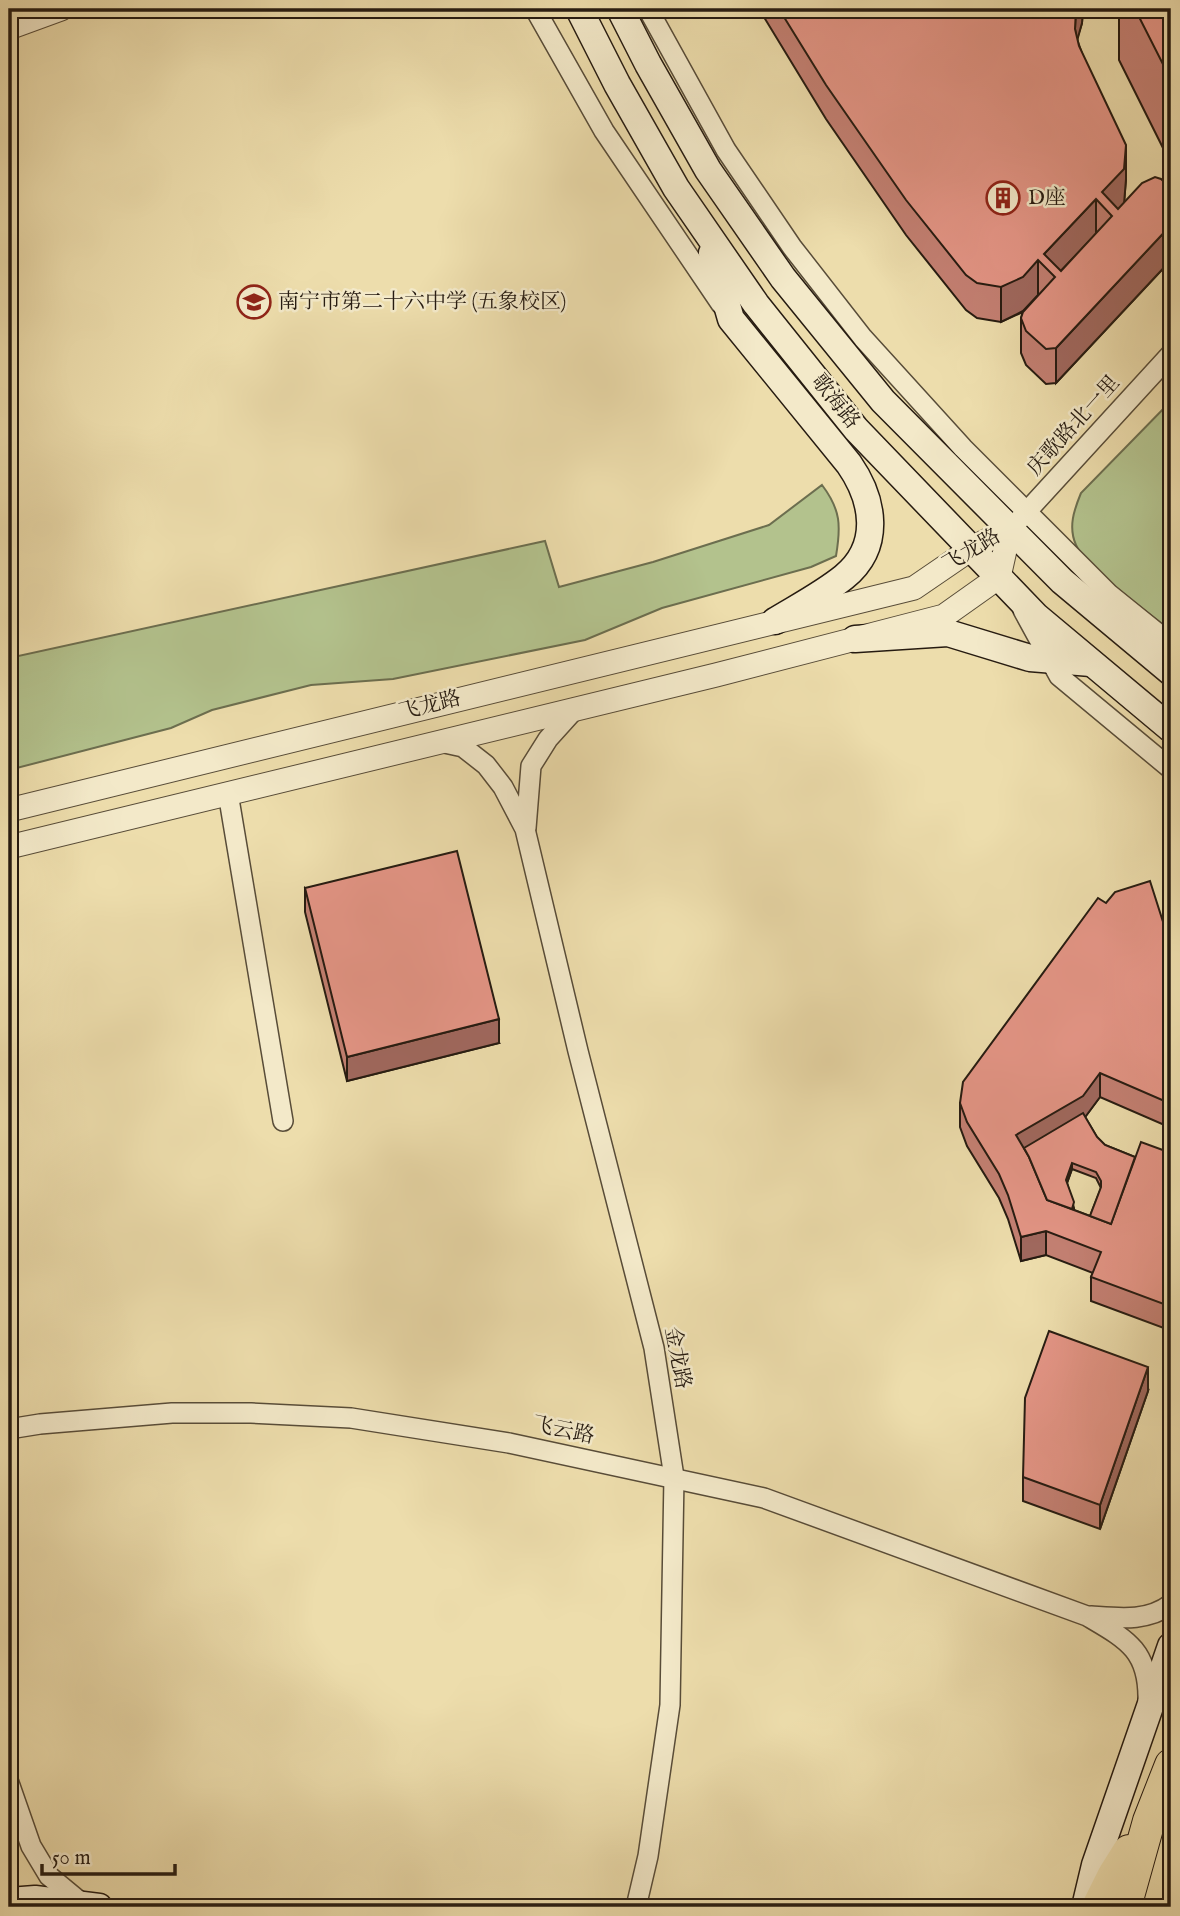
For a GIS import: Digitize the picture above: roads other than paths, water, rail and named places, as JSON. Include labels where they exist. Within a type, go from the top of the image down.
[{"type":"highway","points":[[1125,1907],[1149,1821],[1171,1765]]},
{"type":"highway","points":[[1098,1907],[1114,1875],[1149,1821]]},
{"type":"main road","name":"歌海路","points":[[579,9],[617,84],[676,188],[756,304],[856,429],[1036,616],[1170,729]]},
{"type":"main road","name":"歌海路","points":[[620,9],[708,170],[783,278],[883,401],[1019,520],[1062,582],[1171,671]]},
{"type":"main road","points":[[706,231],[731,319],[849,464],[861,481],[869,503],[870,536],[863,556],[845,576],[775,621]]},
{"type":"main road","points":[[855,639],[948,633],[1030,658],[1091,663]]},
{"type":"main road","points":[[1085,1907],[1095,1865],[1171,1646]]},
{"type":"main road","points":[[9,1901],[35,1899],[92,1906]]},
{"type":"street","points":[[9,28],[61,9]]},
{"type":"street","points":[[535,9],[604,131],[731,319]]},
{"type":"street","points":[[648,9],[726,150],[792,247],[863,338],[963,448],[1019,520],[1171,643]]},
{"type":"street","name":"庆歌路北一里","points":[[1019,520],[1171,354]]},
{"type":"street","name":"飞龙路","points":[[9,810],[915,587],[1019,520]]},
{"type":"street","name":"飞龙路","points":[[9,847],[944,616],[1007,586],[1019,520]]},
{"type":"street","points":[[1007,586],[1059,676],[1171,769]]},
{"type":"street","name":"金龙路","points":[[526,829],[531,766],[548,739],[576,708]]},
{"type":"street","name":"金龙路","points":[[438,741],[463,747],[486,765],[503,787],[526,829],[578,1051],[654,1348],[674,1477],[670,1705],[648,1856],[636,1907]]},
{"type":"street","points":[[228,793],[283,1121]]},
{"type":"street","name":"飞云路","points":[[9,1429],[172,1413],[251,1413],[351,1418],[509,1443],[764,1498],[1087,1616],[1128,1640],[1142,1660],[1148,1679],[1147,1712]]},
{"type":"street","name":"飞云路","points":[[1087,1616],[1136,1619],[1165,1609],[1171,1604]]},
{"type":"street","points":[[9,1783],[31,1846],[49,1876],[92,1906]]},
{"type":"place","name":"D座","points":[[1003,198]]},
{"type":"place","name":"南宁市第二十六中学 (五象校区)","points":[[254,302]]}]
